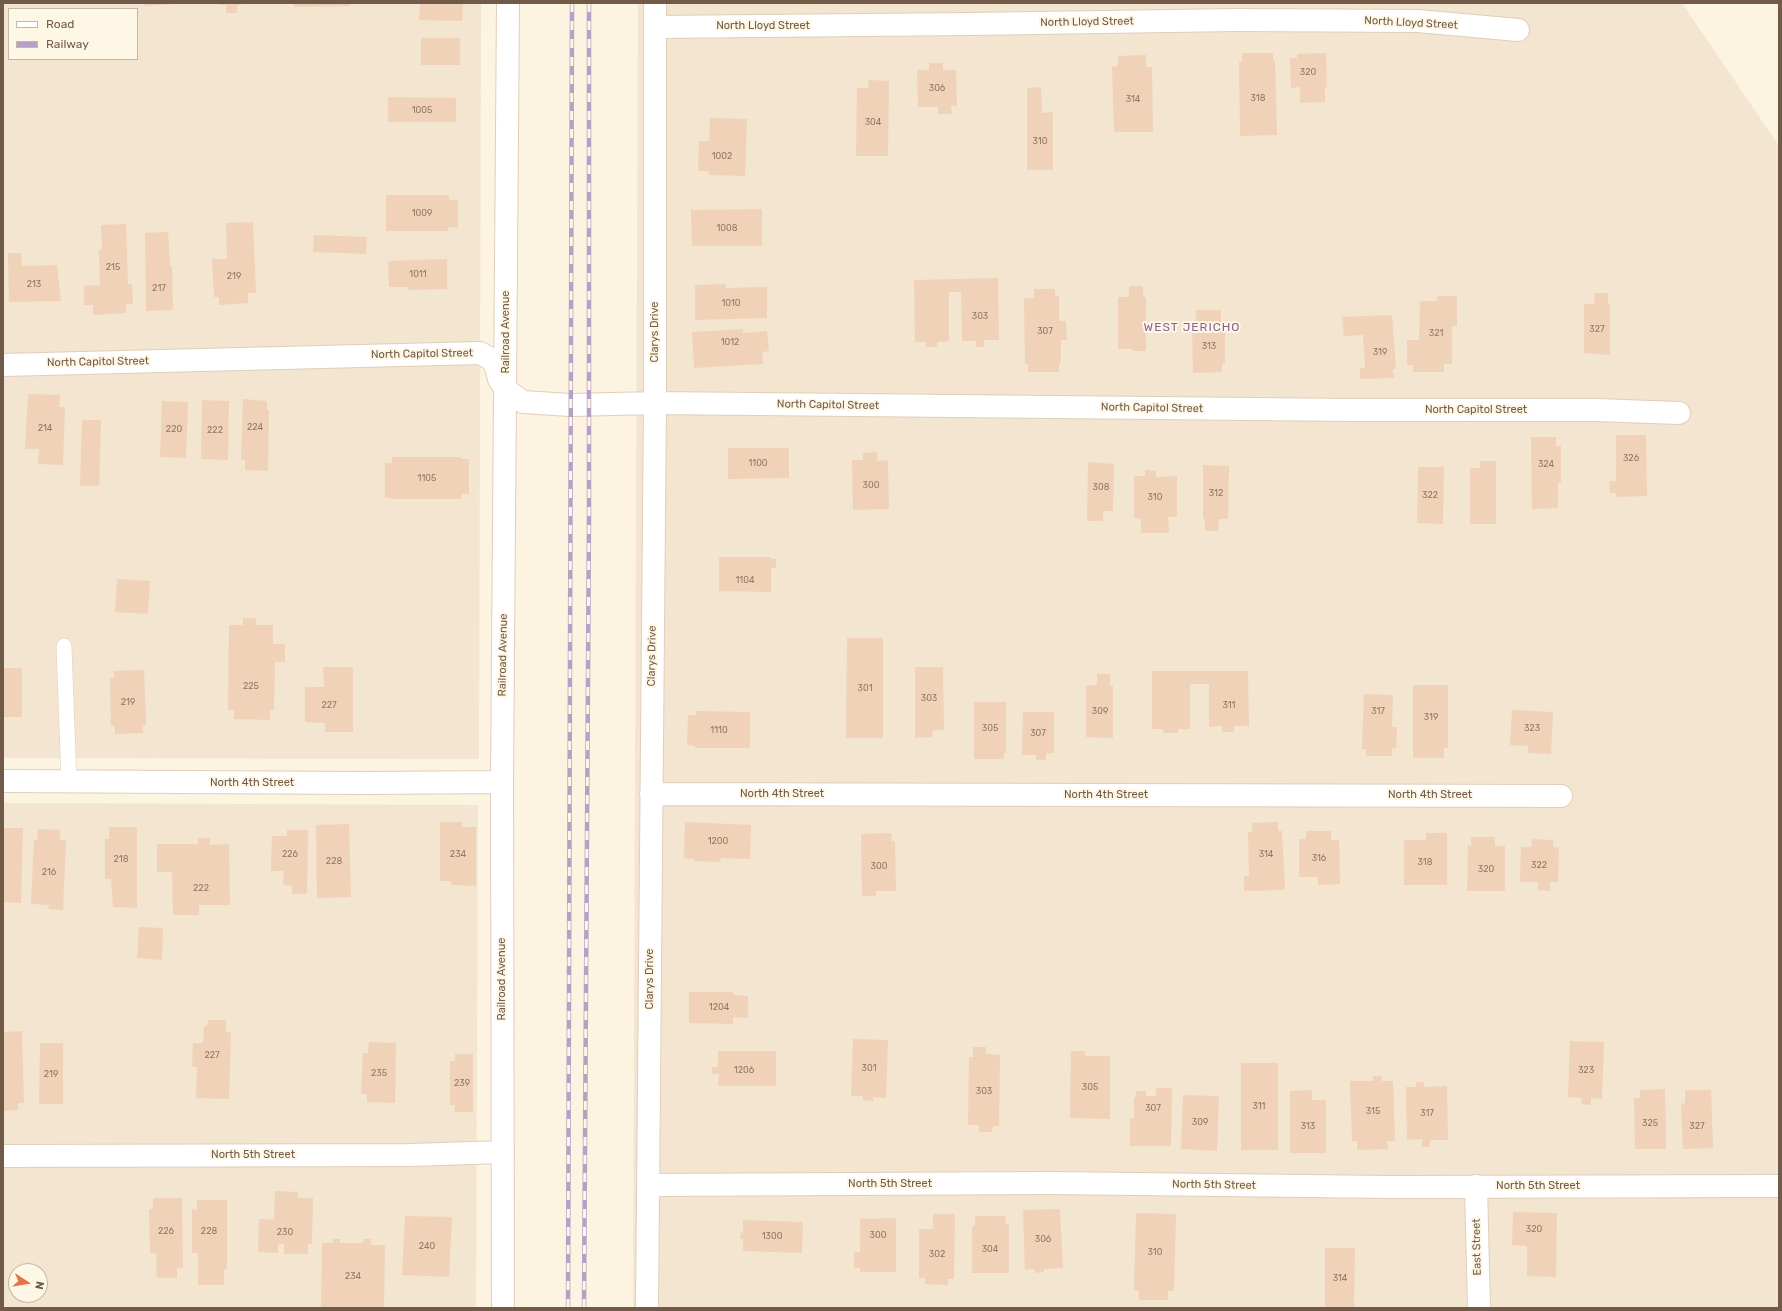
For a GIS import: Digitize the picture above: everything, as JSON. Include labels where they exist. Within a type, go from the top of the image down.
[{"type":"street","name":"Railroad Avenue","points":[[503,1308],[502,782],[508,3]]},
{"type":"street","name":"Clarys Drive","points":[[647,1308],[655,403],[655,3]]},
{"type":"street","name":"North Lloyd Street","points":[[655,27],[1244,20],[1418,21],[1518,30]]},
{"type":"street","name":"North Capitol Street","points":[[3,364],[480,353],[491,359],[496,367],[499,379],[506,390],[523,402],[570,405],[655,403],[1353,410],[1596,410],[1679,413]]},
{"type":"street","name":"North 4th Street","points":[[3,781],[366,783],[502,782]]},
{"type":"street","name":"North 4th Street","points":[[651,794],[1561,796]]},
{"type":"street","name":"North 5th Street","points":[[3,1156],[410,1155],[503,1152]]},
{"type":"street","name":"North 5th Street","points":[[648,1185],[1050,1183],[1390,1187],[1779,1186]]},
{"type":"street","name":"East Street","points":[[1476,1186],[1479,1308]]},
{"type":"lane","points":[[64,646],[69,782]]},
{"type":"shaded area","points":[[3,3],[481,3],[479,759],[3,758]]},
{"type":"shaded area","points":[[638,3],[1682,3],[1779,146],[1779,1308],[633,1308]]},
{"type":"shaded area","points":[[3,803],[478,805],[476,1308],[3,1308]]},
{"type":"building","points":[[144,3],[172,3],[172,4],[144,6]]},
{"type":"building","points":[[219,3],[241,3],[241,5],[237,5],[237,13],[226,13],[226,5],[219,5]]},
{"type":"building","points":[[294,3],[350,3],[350,6],[294,7]]},
{"type":"building","points":[[420,3],[463,3],[462,21],[419,20]]},
{"type":"building","points":[[421,38],[460,38],[460,65],[421,65]]},
{"type":"building","points":[[1242,53],[1273,53],[1273,61],[1275,61],[1277,135],[1240,136],[1239,62],[1242,62]]},
{"type":"building","points":[[1326,53],[1327,87],[1325,87],[1325,102],[1300,103],[1300,87],[1291,88],[1290,58],[1297,58],[1297,54]]},
{"type":"building","points":[[1146,55],[1146,67],[1152,67],[1153,132],[1114,132],[1112,67],[1118,66],[1118,56]]},
{"type":"building","points":[[929,63],[943,63],[943,70],[956,70],[957,106],[951,106],[952,114],[938,114],[938,107],[918,107],[917,70],[929,70]]},
{"type":"building","points":[[869,80],[889,81],[888,156],[856,156],[857,88],[868,88]]},
{"type":"building","points":[[1041,87],[1042,113],[1053,112],[1053,170],[1027,170],[1027,88]]},
{"type":"building","points":[[388,97],[456,98],[456,122],[388,122]]},
{"type":"building","points":[[710,118],[747,119],[745,176],[709,175],[709,171],[698,171],[699,141],[709,141]]},
{"type":"building","points":[[386,195],[449,195],[449,200],[458,200],[458,228],[448,227],[448,231],[386,231]]},
{"type":"building","points":[[762,209],[762,246],[692,246],[691,210]]},
{"type":"building","points":[[253,222],[256,293],[248,293],[248,303],[219,305],[219,297],[214,297],[212,259],[227,259],[226,223]]},
{"type":"building","points":[[126,224],[128,284],[132,284],[133,304],[126,304],[126,313],[93,315],[93,305],[84,305],[84,286],[100,285],[99,250],[102,250],[101,225]]},
{"type":"building","points":[[168,232],[170,266],[172,266],[173,310],[146,311],[145,233]]},
{"type":"building","points":[[314,235],[367,237],[366,254],[313,252]]},
{"type":"building","points":[[8,253],[21,253],[22,266],[57,265],[61,301],[9,302]]},
{"type":"building","points":[[447,259],[447,289],[408,290],[408,287],[389,287],[388,261]]},
{"type":"building","points":[[998,278],[999,340],[984,340],[984,347],[976,347],[976,341],[962,341],[961,292],[949,292],[949,341],[937,342],[937,347],[926,347],[926,342],[915,342],[914,280]]},
{"type":"building","points":[[726,284],[726,288],[767,287],[767,318],[695,320],[695,285]]},
{"type":"building","points":[[1129,286],[1143,286],[1143,297],[1146,297],[1146,351],[1118,349],[1118,297],[1129,297]]},
{"type":"building","points":[[1034,289],[1055,289],[1055,296],[1059,296],[1059,321],[1066,321],[1067,340],[1061,340],[1061,363],[1059,363],[1059,372],[1028,372],[1028,364],[1025,364],[1024,298],[1034,298]]},
{"type":"building","points":[[1594,293],[1608,293],[1608,304],[1610,304],[1610,355],[1584,353],[1584,304],[1595,304]]},
{"type":"building","points":[[1437,296],[1457,296],[1457,326],[1452,326],[1452,364],[1444,364],[1444,372],[1413,372],[1413,365],[1407,365],[1407,340],[1419,340],[1420,301],[1437,301]]},
{"type":"building","points":[[1196,310],[1221,310],[1221,325],[1225,325],[1225,363],[1222,364],[1222,372],[1193,373],[1192,329],[1196,329]]},
{"type":"building","points":[[1392,315],[1396,369],[1393,369],[1394,378],[1360,379],[1360,368],[1365,368],[1363,335],[1344,336],[1342,317]]},
{"type":"building","points":[[743,329],[743,333],[767,331],[769,351],[762,352],[763,364],[694,368],[692,332]]},
{"type":"building","points":[[28,394],[60,395],[59,407],[65,407],[63,465],[38,464],[39,449],[25,449]]},
{"type":"building","points":[[243,399],[267,401],[267,410],[269,410],[268,471],[245,470],[245,460],[241,460]]},
{"type":"building","points":[[202,400],[229,401],[228,460],[201,459]]},
{"type":"building","points":[[162,401],[188,402],[186,458],[160,457]]},
{"type":"building","points":[[82,420],[101,420],[99,486],[80,486]]},
{"type":"building","points":[[1616,435],[1646,435],[1647,496],[1616,497],[1616,493],[1610,493],[1609,481],[1616,481]]},
{"type":"building","points":[[1531,437],[1556,437],[1556,446],[1561,446],[1561,483],[1558,483],[1558,508],[1532,509]]},
{"type":"building","points":[[728,448],[789,448],[789,478],[728,479]]},
{"type":"building","points":[[877,452],[877,461],[888,460],[889,509],[853,510],[852,460],[863,460],[863,453]]},
{"type":"building","points":[[392,457],[461,457],[461,459],[469,459],[469,494],[461,494],[461,499],[394,499],[385,497],[385,463],[392,463]]},
{"type":"building","points":[[1480,461],[1496,461],[1496,524],[1470,524],[1470,468],[1480,468]]},
{"type":"building","points":[[1088,462],[1114,464],[1113,511],[1103,511],[1103,521],[1087,521]]},
{"type":"building","points":[[1203,465],[1229,466],[1228,519],[1219,519],[1218,531],[1205,531],[1205,519],[1203,519]]},
{"type":"building","points":[[1418,467],[1444,467],[1443,524],[1417,523]]},
{"type":"building","points":[[1145,470],[1156,471],[1156,477],[1177,476],[1177,517],[1168,517],[1169,533],[1141,533],[1141,519],[1134,518],[1134,476],[1145,476]]},
{"type":"building","points":[[719,557],[770,557],[771,559],[776,559],[776,568],[771,568],[771,592],[719,591]]},
{"type":"building","points":[[117,579],[150,581],[148,614],[115,612]]},
{"type":"building","points":[[243,618],[256,618],[256,625],[273,625],[273,644],[285,644],[285,662],[275,662],[274,710],[270,710],[270,720],[234,719],[234,710],[228,710],[229,625],[243,625]]},
{"type":"building","points":[[847,638],[883,638],[883,738],[846,738]]},
{"type":"building","points":[[323,667],[353,667],[353,732],[325,732],[325,723],[305,722],[305,687],[324,687]]},
{"type":"building","points":[[915,667],[943,667],[944,730],[933,730],[932,737],[915,738]]},
{"type":"building","points":[[3,668],[22,668],[22,717],[3,717]]},
{"type":"building","points":[[144,670],[146,725],[143,725],[143,733],[115,734],[115,726],[111,726],[110,678],[114,678],[113,671]]},
{"type":"building","points":[[1152,671],[1248,671],[1249,726],[1234,726],[1234,732],[1222,732],[1222,726],[1209,727],[1209,684],[1190,684],[1190,729],[1178,729],[1178,733],[1163,733],[1164,729],[1152,729]]},
{"type":"building","points":[[1097,674],[1110,674],[1110,686],[1113,686],[1113,738],[1086,737],[1086,686],[1097,685]]},
{"type":"building","points":[[1413,685],[1448,685],[1448,748],[1444,748],[1444,758],[1413,758]]},
{"type":"building","points":[[1364,694],[1393,695],[1392,727],[1397,727],[1396,749],[1392,748],[1392,756],[1366,756],[1366,749],[1362,749]]},
{"type":"building","points":[[974,702],[1006,702],[1006,753],[1004,753],[1004,759],[974,759]]},
{"type":"building","points":[[1512,710],[1553,712],[1551,754],[1528,753],[1528,746],[1510,745]]},
{"type":"building","points":[[696,711],[750,712],[750,748],[695,748],[695,746],[687,745],[688,715],[696,715]]},
{"type":"building","points":[[1023,712],[1054,712],[1054,753],[1046,753],[1046,760],[1036,760],[1036,755],[1022,755]]},
{"type":"building","points":[[440,822],[462,822],[462,827],[476,827],[476,886],[451,885],[451,881],[440,881]]},
{"type":"building","points":[[685,822],[751,825],[750,859],[721,858],[720,862],[694,861],[694,859],[684,858]]},
{"type":"building","points":[[1278,822],[1278,831],[1282,831],[1285,890],[1244,891],[1244,876],[1249,876],[1248,832],[1252,832],[1252,823]]},
{"type":"building","points":[[349,824],[351,897],[317,898],[316,825]]},
{"type":"building","points":[[109,827],[137,827],[137,908],[113,907],[111,879],[105,879],[105,839],[109,839]]},
{"type":"building","points":[[3,828],[23,828],[21,903],[3,902]]},
{"type":"building","points":[[38,829],[60,830],[60,840],[66,840],[63,910],[48,909],[49,905],[31,904],[34,840],[37,840]]},
{"type":"building","points":[[287,830],[308,830],[307,894],[292,894],[292,886],[283,885],[284,871],[271,871],[272,836],[287,836]]},
{"type":"building","points":[[1306,831],[1331,831],[1331,840],[1339,840],[1340,884],[1318,885],[1318,877],[1299,877],[1299,839],[1306,839]]},
{"type":"building","points":[[892,833],[891,841],[895,841],[896,891],[876,891],[876,896],[862,896],[861,834]]},
{"type":"building","points":[[1426,833],[1447,833],[1447,885],[1404,885],[1404,840],[1426,840]]},
{"type":"building","points":[[1471,837],[1495,837],[1495,846],[1505,846],[1505,891],[1467,891],[1468,845],[1471,846]]},
{"type":"building","points":[[198,838],[210,838],[210,845],[229,844],[230,905],[199,905],[199,915],[173,915],[172,872],[157,872],[157,844],[198,844]]},
{"type":"building","points":[[1532,839],[1553,840],[1553,847],[1559,848],[1558,882],[1550,882],[1550,891],[1538,890],[1538,882],[1520,882],[1521,847],[1531,847]]},
{"type":"building","points":[[139,927],[163,928],[162,960],[137,958]]},
{"type":"building","points":[[689,992],[733,992],[734,995],[748,996],[748,1018],[733,1017],[733,1024],[689,1023]]},
{"type":"building","points":[[208,1020],[226,1020],[226,1032],[231,1032],[229,1099],[196,1098],[197,1067],[192,1067],[193,1043],[203,1043],[204,1026],[207,1026]]},
{"type":"building","points":[[22,1031],[24,1103],[18,1103],[18,1110],[3,1111],[3,1032]]},
{"type":"building","points":[[853,1039],[888,1040],[886,1098],[873,1097],[874,1101],[863,1100],[863,1096],[851,1096]]},
{"type":"building","points":[[1570,1041],[1604,1042],[1602,1099],[1591,1098],[1591,1105],[1581,1104],[1582,1098],[1568,1097]]},
{"type":"building","points":[[369,1042],[396,1043],[395,1103],[367,1102],[367,1094],[361,1094],[363,1053],[368,1053]]},
{"type":"building","points":[[40,1043],[63,1043],[63,1104],[39,1104]]},
{"type":"building","points":[[973,1047],[986,1047],[986,1054],[1000,1055],[999,1126],[993,1126],[992,1132],[979,1132],[979,1125],[968,1125],[969,1057],[973,1057]]},
{"type":"building","points":[[718,1051],[776,1051],[776,1086],[718,1086],[719,1074],[712,1074],[712,1067],[718,1067]]},
{"type":"building","points":[[1071,1051],[1085,1051],[1085,1056],[1110,1056],[1110,1119],[1070,1118]]},
{"type":"building","points":[[455,1054],[473,1054],[473,1112],[455,1112],[455,1105],[450,1105],[450,1061],[455,1061]]},
{"type":"building","points":[[1241,1063],[1278,1063],[1278,1150],[1241,1150]]},
{"type":"building","points":[[1373,1076],[1382,1076],[1382,1081],[1393,1081],[1395,1141],[1387,1141],[1388,1149],[1357,1150],[1357,1141],[1352,1141],[1350,1081],[1373,1081]]},
{"type":"building","points":[[1416,1082],[1424,1082],[1424,1087],[1447,1086],[1448,1140],[1430,1140],[1430,1147],[1422,1147],[1422,1139],[1407,1140],[1406,1087],[1416,1087]]},
{"type":"building","points":[[1156,1088],[1172,1088],[1171,1146],[1130,1146],[1130,1118],[1134,1118],[1134,1097],[1136,1097],[1136,1091],[1146,1091],[1146,1096],[1156,1096]]},
{"type":"building","points":[[1665,1089],[1666,1149],[1635,1149],[1634,1098],[1640,1098],[1640,1090]]},
{"type":"building","points":[[1312,1090],[1312,1100],[1326,1100],[1326,1153],[1290,1153],[1290,1091]]},
{"type":"building","points":[[1685,1090],[1711,1090],[1713,1148],[1683,1149],[1681,1104],[1685,1103]]},
{"type":"building","points":[[1183,1095],[1219,1096],[1217,1151],[1181,1149]]},
{"type":"building","points":[[275,1191],[298,1192],[298,1198],[313,1198],[312,1244],[308,1244],[308,1254],[284,1254],[284,1244],[278,1244],[278,1253],[258,1252],[259,1219],[274,1220]]},
{"type":"building","points":[[153,1198],[182,1198],[183,1268],[177,1268],[177,1278],[157,1278],[156,1253],[150,1253],[149,1209],[153,1209]]},
{"type":"building","points":[[197,1200],[227,1200],[227,1269],[224,1270],[224,1285],[198,1285],[198,1253],[192,1253],[192,1209],[197,1210]]},
{"type":"building","points":[[1060,1209],[1063,1268],[1044,1269],[1044,1272],[1035,1273],[1035,1269],[1025,1270],[1023,1210]]},
{"type":"building","points":[[1513,1212],[1557,1213],[1556,1277],[1527,1276],[1527,1246],[1512,1245]]},
{"type":"building","points":[[1136,1213],[1176,1214],[1174,1291],[1168,1291],[1168,1300],[1139,1300],[1139,1291],[1134,1290]]},
{"type":"building","points":[[933,1214],[955,1214],[954,1279],[948,1279],[948,1285],[925,1284],[925,1278],[919,1278],[919,1229],[933,1229]]},
{"type":"building","points":[[405,1216],[452,1217],[449,1277],[402,1275]]},
{"type":"building","points":[[975,1216],[1005,1216],[1006,1224],[1009,1224],[1009,1273],[972,1273],[972,1226],[975,1226]]},
{"type":"building","points":[[896,1218],[896,1272],[860,1272],[860,1268],[854,1268],[854,1252],[860,1252],[860,1219]]},
{"type":"building","points":[[743,1220],[803,1222],[802,1253],[743,1251],[743,1239],[740,1239],[741,1232],[743,1232]]},
{"type":"building","points":[[333,1239],[340,1239],[340,1243],[363,1243],[364,1239],[371,1239],[371,1245],[385,1245],[384,1308],[321,1308],[322,1243],[333,1243]]},
{"type":"building","points":[[1325,1248],[1355,1248],[1354,1308],[1325,1308]]},
{"type":"railway","points":[[568,1308],[572,3]]},
{"type":"railway","points":[[584,1308],[589,515],[589,3]]},
{"type":"district","name":"WEST JERICHO","points":[[1192,328]]}]
